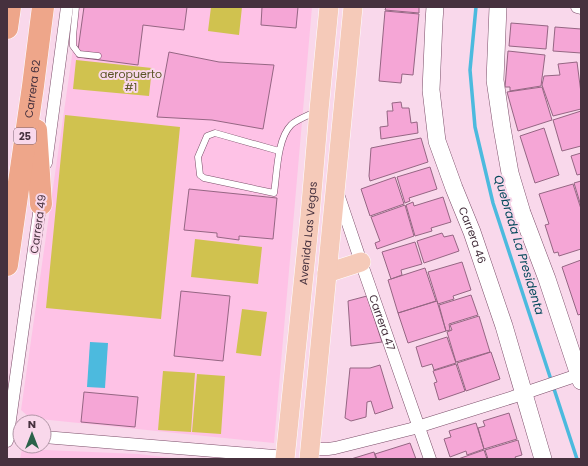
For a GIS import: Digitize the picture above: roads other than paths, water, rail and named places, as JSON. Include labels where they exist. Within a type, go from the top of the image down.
[{"type":"highway","points":[[7,28],[10,7]]},
{"type":"highway","name":"Carrera 62","points":[[7,266],[43,7]]},
{"type":"highway","points":[[33,86],[41,204]]},
{"type":"main road","name":"Avenida Las Vegas","points":[[286,458],[329,7]]},
{"type":"main road","name":"Avenida Las Vegas","points":[[310,455],[353,7]]},
{"type":"main road","points":[[327,273],[360,262]]},
{"type":"street","name":"Carrera 49","points":[[15,414],[67,7]]},
{"type":"street","name":"Carrera 46","points":[[435,7],[431,90],[437,141],[472,232],[504,326],[531,390],[544,459]]},
{"type":"street","points":[[310,455],[419,426],[580,376],[547,279],[522,213],[510,173],[495,80],[498,7]]},
{"type":"street","points":[[577,7],[581,8]]},
{"type":"street","name":"Carrera 47","points":[[335,186],[360,262],[430,459]]},
{"type":"street","points":[[52,438],[286,458]]},
{"type":"lane","points":[[76,7],[73,46],[79,54],[98,56]]},
{"type":"lane","points":[[279,151],[215,134],[207,136],[198,157],[200,175],[204,178],[274,194],[279,151],[284,134],[291,124],[319,110]]},
{"type":"water","points":[[90,342],[108,343],[105,388],[87,387]]},
{"type":"waterway","name":"Quebrada La Presidenta","points":[[476,7],[470,70],[475,127],[493,203],[577,459]]},
{"type":"park label","name":"aeropuerto #1","points":[[131,80]]}]
